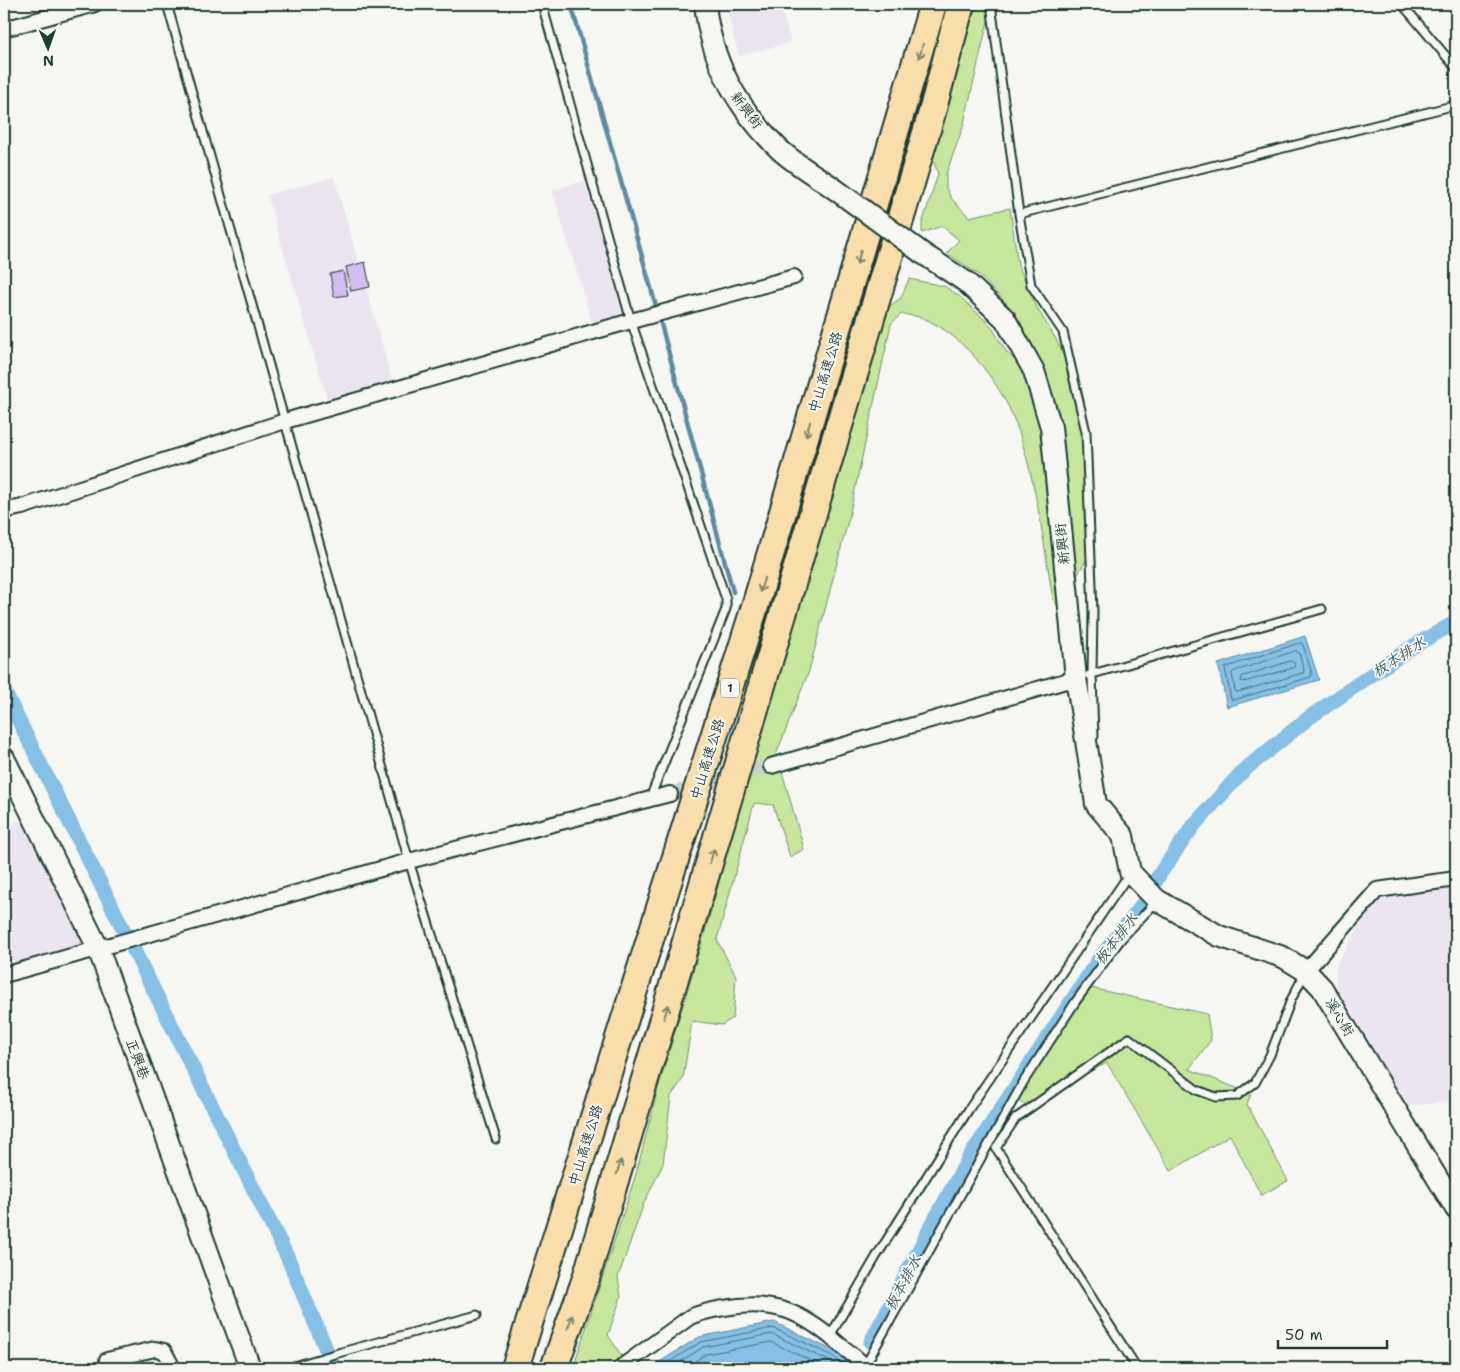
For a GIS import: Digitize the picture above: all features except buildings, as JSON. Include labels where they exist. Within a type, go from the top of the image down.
[{"type":"highway","name":"中山高速公路","points":[[515,1368],[756,603],[934,4]]},
{"type":"highway","name":"中山高速公路","points":[[554,1368],[586,1278],[931,116],[961,4]]},
{"type":"street","points":[[4,30],[95,4]]},
{"type":"street","name":"新興街","points":[[705,4],[710,33],[729,84],[742,108],[777,148],[922,253],[966,282],[1005,319],[1034,371],[1051,427],[1084,676],[1096,804],[1123,836],[1131,872]]},
{"type":"street","points":[[4,511],[22,508],[285,421],[631,321],[794,278]]},
{"type":"street","points":[[771,766],[1084,676]]},
{"type":"street","name":"正興巷","points":[[4,758],[98,948],[250,1368]]},
{"type":"street","points":[[4,975],[409,861],[670,794]]},
{"type":"street","name":"溪心街","points":[[1131,872],[1157,900],[1219,936],[1283,958],[1306,971],[1322,988],[1456,1210]]},
{"type":"street","points":[[1306,971],[1377,890],[1456,878]]},
{"type":"street","points":[[620,1368],[690,1317],[704,1312],[744,1304],[767,1306],[792,1312],[816,1324],[865,1367]]},
{"type":"street","points":[[107,1368],[107,1360],[155,1349],[164,1351],[172,1368]]},
{"type":"lane","points":[[167,4],[409,861],[496,1139]]},
{"type":"lane","points":[[542,4],[631,321],[726,599],[726,609],[650,799]]},
{"type":"lane","points":[[991,4],[1019,214],[1031,285],[1063,332],[1086,432],[1093,612],[1084,676],[1322,609]]},
{"type":"lane","points":[[1402,4],[1456,68]]},
{"type":"lane","points":[[1019,214],[1456,105]]},
{"type":"lane","points":[[830,1336],[876,1257],[969,1109],[1131,872]]},
{"type":"lane","points":[[865,1367],[1024,1082],[1076,1002],[1121,939],[1157,900]]},
{"type":"lane","points":[[1136,1368],[996,1148],[1016,1118],[1129,1038],[1197,1090],[1216,1097],[1237,1096],[1255,1083],[1270,1055],[1291,1000],[1306,971]]},
{"type":"lane","points":[[1010,1109],[1016,1118]]},
{"type":"lane","points":[[288,1368],[477,1316]]},
{"type":"shaded area","points":[[725,4],[779,4],[791,42],[739,56]]},
{"type":"shaded area","points":[[334,177],[394,386],[329,405],[267,195]]},
{"type":"shaded area","points":[[590,179],[630,318],[594,329],[552,190]]},
{"type":"shaded area","points":[[26,819],[85,946],[4,971],[4,826]]},
{"type":"shaded area","points":[[1456,882],[1456,1101],[1408,1106],[1336,985],[1336,965],[1374,901],[1393,889]]},
{"type":"green space","points":[[975,4],[992,4],[963,127],[946,174],[946,188],[951,198],[969,217],[1010,208],[1018,265],[1038,310],[1056,339],[1072,374],[1087,436],[1087,559],[1075,579],[1036,355],[1020,321],[1008,305],[979,275],[947,253],[959,240],[942,226],[922,233],[922,224],[938,174],[932,156]]},
{"type":"green space","points":[[909,279],[944,286],[959,296],[993,329],[1007,353],[1022,366],[1042,425],[1063,612],[1053,600],[1031,474],[1013,415],[994,382],[982,366],[954,337],[939,326],[923,318],[901,314],[891,324],[849,517],[809,671],[772,765],[781,768],[804,849],[790,857],[773,805],[754,803],[717,940],[736,976],[733,1018],[722,1025],[692,1021],[683,1079],[671,1096],[663,1164],[644,1203],[618,1277],[621,1297],[608,1335],[623,1358],[611,1368],[573,1368],[636,1174],[659,1085],[744,792],[888,307],[901,298]]},
{"type":"green space","points":[[1091,988],[1207,1014],[1211,1040],[1189,1069],[1251,1094],[1247,1104],[1288,1181],[1261,1195],[1230,1135],[1171,1171],[1107,1063],[1025,1105],[1012,1098]]},
{"type":"water","points":[[1305,636],[1319,680],[1227,707],[1218,664]]},
{"type":"water","points":[[774,1322],[836,1352],[853,1368],[650,1368],[699,1337]]},
{"type":"waterway","points":[[571,4],[661,324],[733,592]]},
{"type":"waterway","name":"板本排水","points":[[871,1342],[969,1158],[1099,959],[1138,911],[1161,872],[1194,825],[1243,771],[1310,717],[1412,647],[1456,622]]},
{"type":"waterway","points":[[4,691],[287,1256],[334,1368]]},
{"type":"tunnel","points":[[670,794],[771,766]]}]
